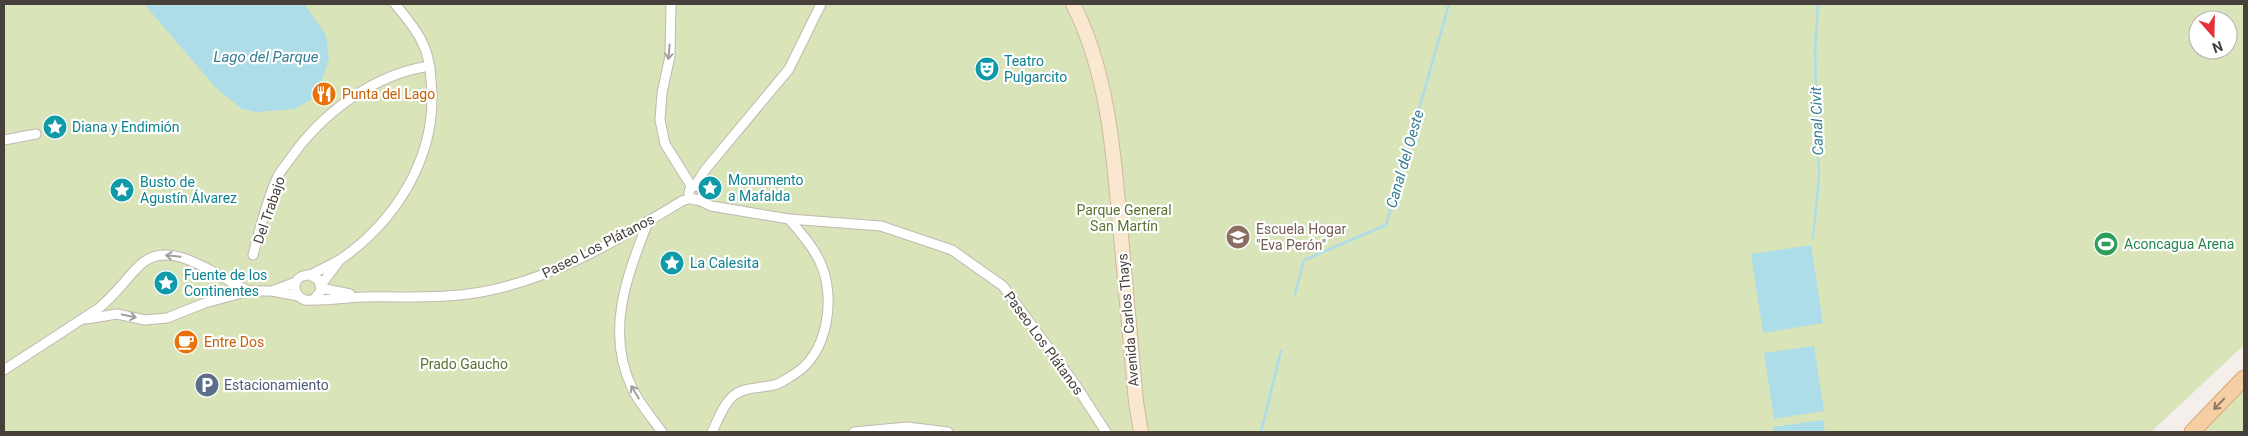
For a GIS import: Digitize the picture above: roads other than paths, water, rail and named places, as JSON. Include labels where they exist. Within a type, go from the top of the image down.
[{"type":"main road","points":[[2193,432],[2244,378]]},
{"type":"street","points":[[272,291],[296,282],[302,276],[310,275],[340,259],[362,243],[387,216],[406,191],[418,169],[425,147],[432,107],[430,66],[423,44],[395,4]]},
{"type":"street","points":[[672,4],[670,56],[660,120],[665,144],[695,192]]},
{"type":"street","points":[[695,192],[704,172],[789,69],[821,4]]},
{"type":"street","name":"Avenida Carlos Thays","points":[[1073,4],[1093,51],[1110,129],[1117,180],[1136,402],[1141,432]]},
{"type":"street","name":"Del Trabajo","points":[[253,255],[262,220],[278,177],[301,143],[323,121],[353,97],[386,78],[408,70],[430,66]]},
{"type":"street","points":[[4,140],[36,134]]},
{"type":"street","name":"Paseo Los Plátanos","points":[[363,297],[427,298],[470,294],[534,278],[570,263],[648,222],[695,192],[711,206],[789,219],[881,226],[952,250],[1004,286],[1075,384],[1106,432]]},
{"type":"street","points":[[712,432],[724,408],[734,395],[746,390],[776,384],[796,374],[811,359],[822,337],[828,310],[828,287],[820,261],[789,219]]},
{"type":"street","points":[[648,222],[623,296],[619,324],[619,348],[624,370],[633,390],[662,432]]},
{"type":"street","points":[[4,370],[113,297],[140,265],[150,258],[175,254],[187,258],[249,291]]},
{"type":"street","points":[[313,300],[318,296],[321,286],[340,259]]},
{"type":"street","points":[[310,275],[315,276],[321,286],[363,297]]},
{"type":"street","points":[[296,282],[294,289],[298,296]]},
{"type":"street","points":[[81,320],[117,314],[145,320],[167,318],[205,302],[249,291],[272,291],[298,296],[305,300],[363,297]]},
{"type":"street","points":[[854,432],[907,427],[948,432]]},
{"type":"water","name":"Lago del Parque","points":[[144,4],[304,4],[326,35],[329,58],[323,78],[310,100],[295,109],[256,112],[242,109],[216,88]]},
{"type":"water","points":[[1811,245],[1823,323],[1763,333],[1751,254]]},
{"type":"water","points":[[166,270],[175,274],[179,283],[175,292],[166,296],[157,292],[153,283],[157,274]]},
{"type":"water","points":[[1814,346],[1824,411],[1774,419],[1764,353]]},
{"type":"water","points":[[1823,420],[1825,432],[1773,432],[1773,427]]},
{"type":"waterway","name":"Canal del Oeste","points":[[1295,294],[1304,260],[1386,225],[1449,4]]},
{"type":"waterway","name":"Canal Civit","points":[[1813,238],[1819,176],[1815,51],[1818,4]]},
{"type":"waterway","name":"Canal del Oeste","points":[[1261,432],[1281,351]]},
{"type":"place","name":"Teatro Pulgarcito","points":[[987,69]]},
{"type":"place","name":"Punta del Lago","points":[[324,94]]},
{"type":"place","name":"Diana y Endimión","points":[[55,127]]},
{"type":"place","name":"Monumento a Mafalda","points":[[710,188]]},
{"type":"place","name":"Busto de Agustín Álvarez","points":[[122,190]]},
{"type":"place","name":"Escuela Hogar \"Eva Perón\"","points":[[1238,237]]},
{"type":"place","name":"Aconcagua Arena","points":[[2106,244]]},
{"type":"place","name":"La Calesita","points":[[672,263]]},
{"type":"place","name":"Fuente de los Continentes","points":[[166,283]]},
{"type":"place","name":"Entre Dos","points":[[186,342]]},
{"type":"place","name":"Estacionamiento","points":[[207,385]]},
{"type":"park label","name":"Parque General San Martín","points":[[1124,218]]},
{"type":"park label","name":"Prado Gaucho","points":[[464,364]]}]
